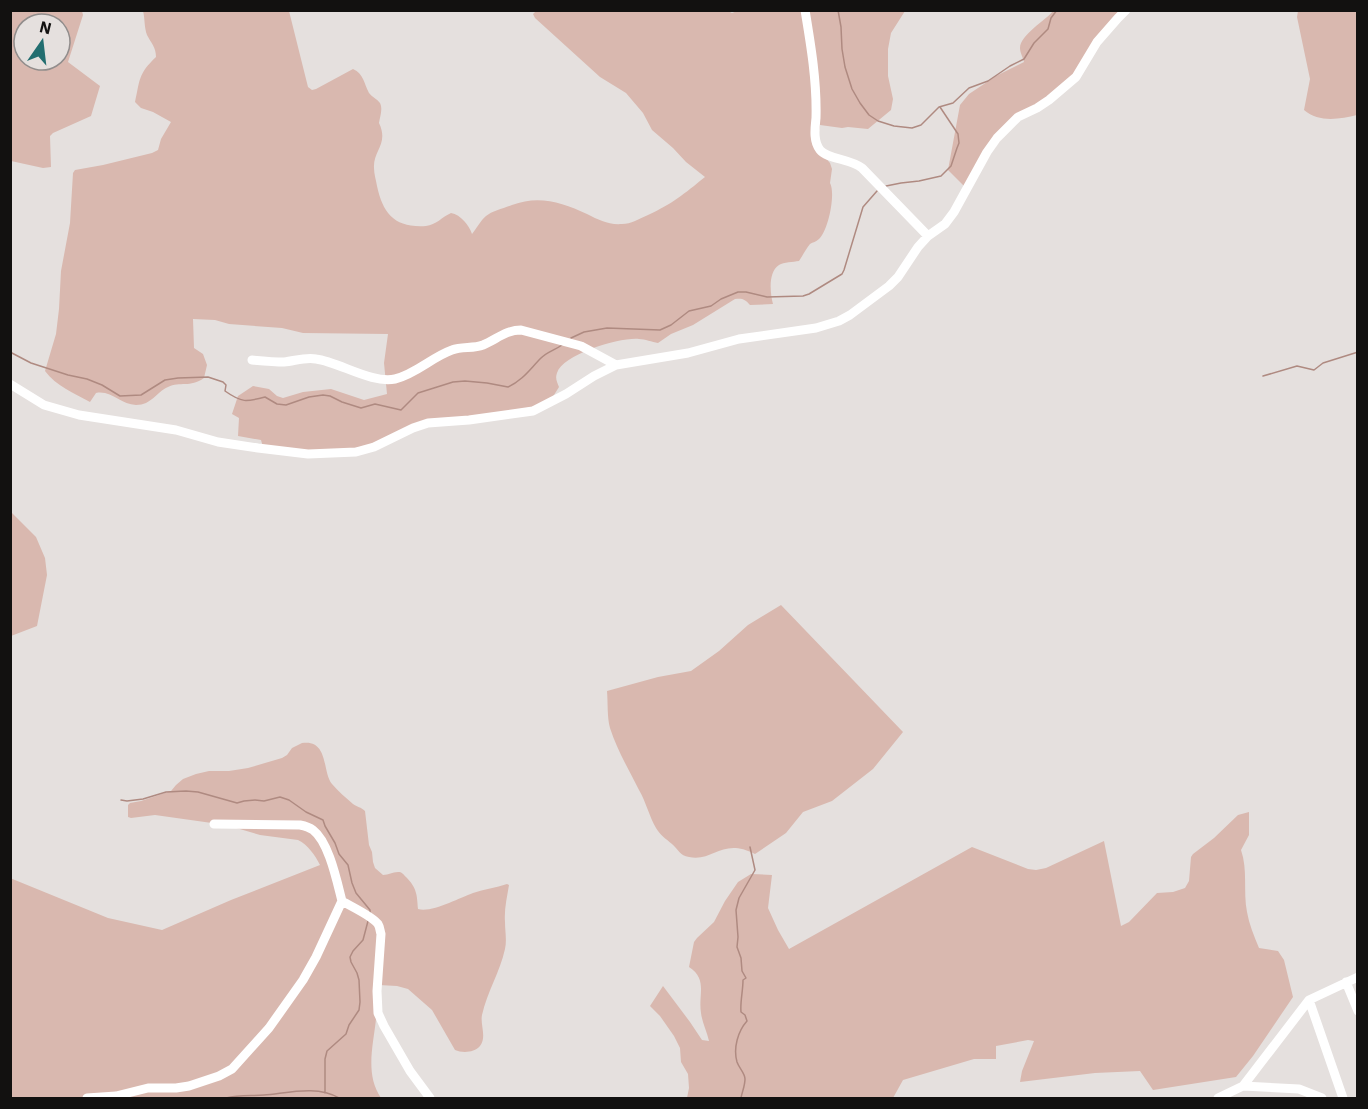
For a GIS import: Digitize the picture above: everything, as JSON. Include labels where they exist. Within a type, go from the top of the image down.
[{"type":"street","points":[[805,10],[816,101],[815,136],[821,152],[862,168],[928,236]]},
{"type":"street","points":[[10,384],[44,405],[79,415],[176,430],[258,448],[308,454],[356,452],[374,447],[428,423],[533,411],[616,365],[688,354],[739,339],[816,328],[839,321],[889,286],[898,277],[918,247],[928,236],[945,224],[954,212],[997,138],[1018,117],[1049,100],[1076,77],[1102,36],[1126,10]]},
{"type":"street","points":[[252,360],[284,362],[306,358],[317,359],[378,379],[394,379],[405,376],[451,350],[477,347],[503,333],[521,330],[581,346],[616,365]]},
{"type":"street","points":[[87,1098],[116,1097],[148,1088],[189,1086],[232,1069],[269,1028],[303,980],[342,901],[329,856],[320,836],[308,826],[214,824]]},
{"type":"street","points":[[342,901],[378,923],[381,934],[377,991],[378,1013],[410,1071],[430,1098]]},
{"type":"street","points":[[1218,1098],[1243,1086],[1309,1000],[1358,977]]},
{"type":"street","points":[[1346,982],[1358,1011]]},
{"type":"street","points":[[1309,1000],[1343,1098]]},
{"type":"street","points":[[1243,1086],[1299,1089],[1322,1098]]},
{"type":"shaded area","points":[[11,10],[82,11],[83,15],[72,49],[72,12],[12,12],[12,72],[72,72],[72,65],[100,86],[91,116],[50,136],[51,167],[43,168],[11,161]]},
{"type":"shaded area","points":[[726,10],[732,13],[740,10],[905,11],[891,33],[888,49],[888,76],[893,99],[891,110],[868,129],[820,125],[817,141],[832,169],[830,183],[832,203],[828,221],[822,235],[810,244],[799,261],[783,263],[775,268],[771,283],[773,304],[750,305],[743,299],[735,299],[658,343],[631,339],[594,348],[570,359],[562,366],[556,377],[559,387],[549,403],[485,417],[435,419],[376,446],[319,451],[263,447],[261,440],[238,436],[239,418],[232,414],[238,396],[253,386],[269,389],[283,398],[303,392],[331,389],[364,400],[387,394],[384,363],[388,334],[303,333],[282,328],[193,319],[194,348],[203,354],[207,365],[204,378],[194,383],[168,387],[150,401],[136,405],[102,393],[96,393],[90,402],[60,385],[45,371],[56,334],[61,271],[70,223],[73,173],[75,170],[158,150],[161,139],[171,122],[141,108],[135,102],[143,73],[156,57],[146,32],[143,11],[289,11],[308,87],[312,90],[316,89],[353,69],[362,76],[369,93],[380,103],[379,123],[382,130],[382,142],[374,162],[374,170],[380,196],[387,211],[398,222],[415,226],[436,223],[451,213],[464,221],[472,234],[489,214],[531,200],[559,203],[608,223],[629,223],[671,203],[705,177],[652,130],[643,113],[626,93],[600,77],[535,18],[533,14],[536,11]]},
{"type":"shaded area","points":[[1053,11],[1130,11],[1111,29],[1069,83],[1021,115],[964,186],[948,170],[960,105],[969,94],[996,76],[1024,62],[1020,50],[1021,43]]},
{"type":"shaded area","points":[[1298,11],[1357,11],[1357,115],[1337,119],[1323,118],[1304,110],[1310,79],[1297,17]]},
{"type":"shaded area","points":[[11,512],[36,537],[45,558],[47,575],[37,626],[11,636]]},
{"type":"shaded area","points":[[781,605],[903,732],[873,769],[832,801],[803,812],[786,833],[755,854],[734,848],[698,858],[686,856],[681,854],[658,831],[623,760],[610,728],[607,691],[658,677],[691,671],[719,651],[748,625]]},
{"type":"shaded area","points":[[302,743],[317,746],[321,751],[332,784],[353,804],[365,811],[369,845],[375,868],[383,875],[401,872],[414,888],[418,909],[431,909],[477,892],[509,885],[505,913],[505,949],[482,1015],[483,1039],[480,1046],[468,1052],[455,1050],[432,1010],[408,989],[379,985],[371,1060],[373,1079],[381,1098],[11,1098],[10,878],[108,918],[162,930],[320,865],[311,851],[298,840],[260,835],[226,825],[155,815],[128,817],[130,803],[171,791],[183,779],[209,771],[248,768],[282,758],[292,748]]},
{"type":"shaded area","points":[[1249,812],[1249,835],[1241,850],[1248,916],[1259,948],[1278,951],[1284,960],[1293,997],[1236,1077],[1153,1090],[1140,1071],[1095,1073],[1020,1082],[1034,1041],[1028,1040],[996,1046],[996,1059],[974,1059],[903,1080],[893,1098],[687,1098],[688,1074],[681,1062],[680,1048],[660,1016],[650,1006],[663,986],[702,1040],[709,1041],[702,1020],[700,982],[695,972],[689,967],[694,942],[714,922],[738,882],[751,874],[772,875],[768,908],[789,949],[972,847],[1036,870],[1046,868],[1104,841],[1121,926],[1129,922],[1157,893],[1173,892],[1185,888],[1189,881],[1193,854],[1238,815]]},
{"type":"waterway","points":[[838,10],[845,67],[852,89],[860,103],[869,115],[878,121],[912,128],[921,125],[939,107],[953,103],[969,88],[988,81],[1024,59],[1034,43],[1048,29],[1051,18],[1057,10]]},
{"type":"waterway","points":[[886,186],[941,176],[951,166],[959,143],[958,134],[940,107]]},
{"type":"waterway","points":[[571,338],[584,332],[607,328],[660,330],[671,325],[689,311],[711,306],[738,292],[767,297],[809,294],[842,274],[863,207],[877,191]]},
{"type":"waterway","points":[[10,352],[31,363],[87,379],[120,396],[141,395],[165,380],[208,377],[223,382],[226,385],[225,391],[244,400],[265,397],[277,404],[286,405],[323,395],[361,408],[375,404],[401,410],[418,393],[453,382],[465,381],[508,387],[522,378],[543,356],[562,345]]},
{"type":"waterway","points":[[1263,376],[1297,366],[1314,370],[1323,363],[1358,352]]},
{"type":"waterway","points":[[121,800],[143,799],[166,792],[186,791],[237,803],[280,797],[289,800],[323,820],[339,854],[348,865],[356,893],[370,913]]},
{"type":"waterway","points":[[741,1098],[745,1079],[737,1062],[736,1046],[747,1021],[741,1012],[743,980],[746,978],[742,971],[737,947],[736,910],[739,898],[755,870],[750,847]]},
{"type":"waterway","points":[[325,1093],[327,1051],[346,1034],[359,1010],[359,980],[350,957],[363,940],[368,921]]},
{"type":"waterway","points":[[226,1098],[312,1091],[339,1098]]}]
